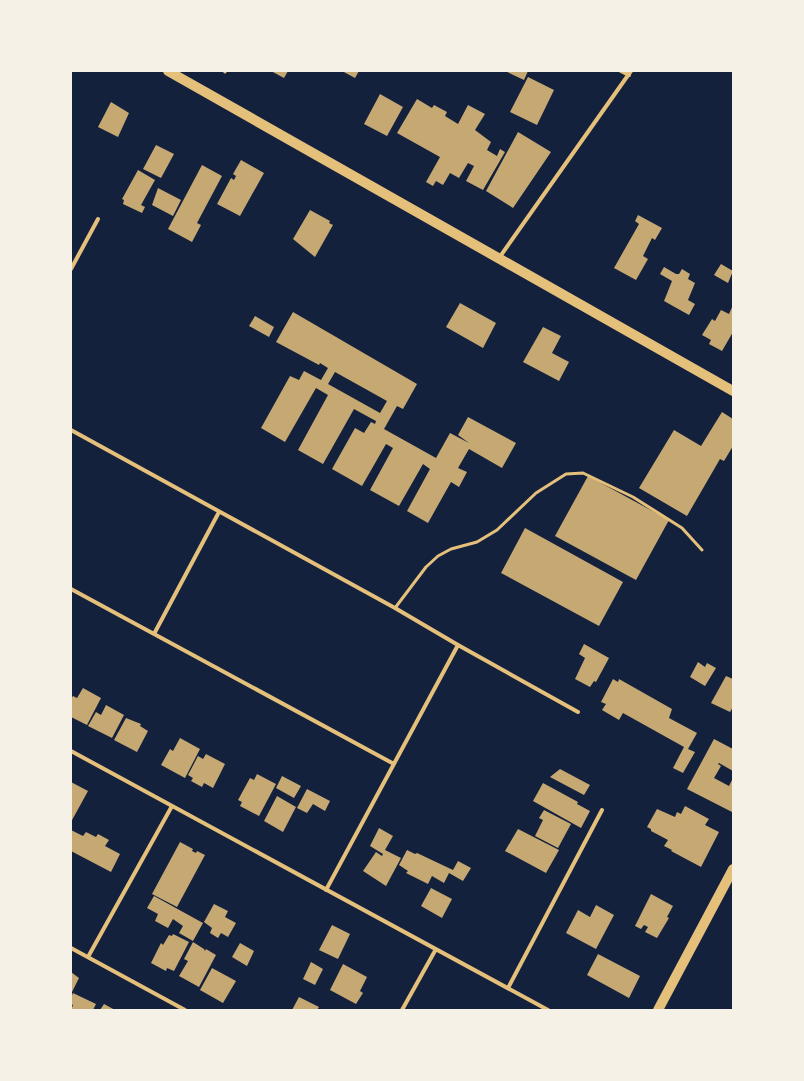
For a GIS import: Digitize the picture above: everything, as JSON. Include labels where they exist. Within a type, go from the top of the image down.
[{"type":"main road","points":[[168,71],[733,391]]},
{"type":"main road","points":[[658,1010],[730,880],[733,869]]},
{"type":"street","points":[[498,259],[630,73],[622,71]]},
{"type":"street","points":[[71,268],[98,219]]},
{"type":"street","points":[[71,430],[396,608],[458,645],[578,712]]},
{"type":"street","points":[[154,634],[219,512]]},
{"type":"street","points":[[71,589],[394,764]]},
{"type":"street","points":[[326,890],[458,645]]},
{"type":"street","points":[[71,751],[548,1010]]},
{"type":"street","points":[[88,957],[172,806]]},
{"type":"street","points":[[508,988],[602,810]]},
{"type":"street","points":[[71,948],[184,1010]]},
{"type":"street","points":[[402,1010],[436,949]]},
{"type":"lane","points":[[396,608],[426,567],[438,556],[451,549],[477,542],[497,530],[536,493],[566,474],[583,473],[633,497],[682,528],[702,550]]},
{"type":"building","points":[[271,71],[288,71],[284,78]]},
{"type":"building","points":[[342,71],[359,71],[355,78]]},
{"type":"building","points":[[505,71],[528,71],[524,80]]},
{"type":"building","points":[[528,77],[554,90],[537,125],[510,112]]},
{"type":"building","points":[[380,94],[403,107],[387,136],[364,124]]},
{"type":"building","points":[[417,99],[432,108],[434,105],[447,112],[445,116],[458,124],[468,105],[485,114],[475,130],[491,142],[487,150],[497,156],[500,149],[505,152],[483,190],[466,181],[474,166],[468,163],[459,178],[450,173],[443,185],[436,181],[433,186],[426,182],[440,157],[397,133]]},
{"type":"building","points":[[111,102],[129,113],[118,137],[98,127]]},
{"type":"building","points":[[518,132],[551,152],[513,208],[486,191]]},
{"type":"building","points":[[156,145],[174,154],[161,178],[143,169]]},
{"type":"building","points":[[241,160],[264,173],[240,216],[217,204],[231,178],[234,180],[236,176],[233,174]]},
{"type":"building","points":[[202,165],[222,176],[197,223],[201,225],[192,242],[168,229]]},
{"type":"building","points":[[138,170],[155,180],[141,205],[145,207],[142,213],[123,204],[124,200],[122,199]]},
{"type":"building","points":[[158,188],[181,200],[173,216],[152,205]]},
{"type":"building","points":[[310,210],[330,221],[329,223],[333,225],[315,257],[293,239]]},
{"type":"building","points":[[638,215],[662,228],[655,240],[652,238],[643,256],[648,259],[636,280],[614,268],[639,224],[635,221]]},
{"type":"building","points":[[721,264],[733,271],[728,283],[714,275]]},
{"type":"building","points":[[664,267],[676,274],[679,274],[682,269],[690,274],[688,279],[695,283],[688,300],[695,304],[689,315],[664,301],[672,281],[660,274]]},
{"type":"building","points":[[460,303],[496,323],[483,348],[446,327]]},
{"type":"building","points":[[733,305],[733,332],[722,351],[709,344],[711,340],[702,335],[712,319],[715,321],[721,310],[729,314]]},
{"type":"building","points":[[293,312],[417,384],[403,409],[397,406],[384,429],[436,458],[450,433],[469,443],[458,435],[468,417],[516,443],[502,468],[469,449],[458,468],[467,472],[459,487],[451,482],[428,523],[407,511],[430,469],[423,464],[399,506],[370,490],[393,448],[386,444],[362,486],[332,469],[355,428],[364,433],[371,422],[375,424],[376,421],[354,409],[323,464],[298,450],[328,395],[316,388],[285,442],[261,428],[290,376],[299,380],[304,371],[321,380],[328,368],[320,363],[319,365],[276,342]],"holes":[[[335,372],[387,401],[380,413],[328,384]]]},
{"type":"building","points":[[255,316],[274,327],[269,337],[249,326]]},
{"type":"building","points":[[543,327],[561,336],[552,353],[569,362],[559,381],[523,362]]},
{"type":"building","points":[[722,412],[733,419],[733,446],[724,461],[720,459],[687,516],[639,488],[674,430],[701,446]]},
{"type":"building","points":[[588,476],[669,520],[636,580],[555,536]]},
{"type":"building","points":[[525,528],[623,582],[599,626],[501,573]]},
{"type":"building","points":[[584,644],[609,658],[596,682],[594,681],[590,687],[575,679],[585,658],[579,654]]},
{"type":"building","points":[[698,662],[705,667],[707,663],[716,668],[705,686],[690,677]]},
{"type":"building","points":[[726,676],[733,679],[733,707],[730,712],[711,703]]},
{"type":"building","points":[[613,679],[618,682],[619,679],[672,709],[669,718],[697,733],[688,749],[695,752],[683,773],[673,768],[684,747],[623,713],[619,720],[602,710],[606,704],[601,702]]},
{"type":"building","points":[[83,688],[101,698],[87,725],[71,717],[71,699],[73,696],[77,698]]},
{"type":"building","points":[[106,705],[124,715],[112,738],[88,726],[96,712],[101,715]]},
{"type":"building","points":[[126,718],[141,724],[140,726],[148,731],[137,752],[114,740]]},
{"type":"building","points":[[180,738],[200,749],[185,778],[161,765],[170,749],[173,751]]},
{"type":"building","points":[[714,739],[733,749],[733,771],[719,763],[718,764],[721,766],[714,778],[729,786],[733,778],[732,812],[687,789]]},
{"type":"building","points":[[206,754],[225,764],[213,788],[204,783],[202,787],[191,781],[193,778],[188,775],[198,756],[203,759]]},
{"type":"building","points":[[560,769],[590,785],[584,795],[550,777]]},
{"type":"building","points":[[257,774],[276,784],[259,816],[240,806],[242,802],[238,800],[250,778],[254,780]]},
{"type":"building","points":[[282,776],[301,786],[294,798],[276,788]]},
{"type":"building","points":[[71,782],[88,791],[71,822]]},
{"type":"building","points":[[543,783],[578,802],[577,804],[590,811],[581,828],[533,801]]},
{"type":"building","points":[[307,789],[330,801],[325,811],[313,804],[307,813],[297,808]]},
{"type":"building","points":[[277,796],[296,807],[283,832],[264,821]]},
{"type":"building","points":[[685,806],[709,819],[705,825],[719,832],[701,867],[664,846],[668,840],[651,831],[651,829],[647,827],[657,809],[675,817],[677,812],[681,814]]},
{"type":"building","points":[[544,810],[571,824],[558,848],[535,836],[543,820],[539,818]]},
{"type":"building","points":[[379,828],[393,836],[385,850],[401,858],[386,886],[363,871],[376,852],[382,856],[383,854],[370,846]]},
{"type":"building","points":[[518,829],[559,850],[546,873],[505,851]]},
{"type":"building","points":[[71,830],[83,836],[86,832],[96,837],[98,834],[109,840],[105,846],[120,854],[111,872],[71,851]]},
{"type":"building","points":[[180,842],[193,849],[192,851],[196,853],[197,851],[205,855],[177,907],[152,894]]},
{"type":"building","points":[[407,850],[415,854],[417,853],[453,870],[458,861],[471,868],[463,881],[449,873],[444,883],[432,876],[428,884],[406,873],[408,871],[399,865]]},
{"type":"building","points":[[431,888],[452,899],[442,918],[421,906]]},
{"type":"building","points":[[651,894],[673,906],[667,917],[669,918],[657,938],[645,932],[648,927],[644,925],[641,929],[635,926]]},
{"type":"building","points":[[154,896],[203,923],[193,941],[179,933],[183,926],[173,919],[168,928],[155,921],[158,914],[147,908]]},
{"type":"building","points":[[214,904],[228,911],[225,917],[236,923],[228,937],[221,933],[218,938],[210,933],[212,928],[204,922]]},
{"type":"building","points":[[596,905],[614,915],[596,949],[566,933],[578,910],[590,917]]},
{"type":"building","points":[[332,925],[350,934],[338,959],[319,950]]},
{"type":"building","points":[[173,934],[189,942],[174,971],[167,968],[166,971],[151,963],[161,943],[163,945],[169,935],[172,936]]},
{"type":"building","points":[[193,942],[205,951],[206,949],[216,955],[199,987],[179,976],[188,961],[184,959]]},
{"type":"building","points":[[240,943],[254,951],[247,966],[232,957]]},
{"type":"building","points":[[598,954],[640,976],[629,998],[587,975]]},
{"type":"building","points":[[311,962],[323,969],[315,985],[303,979]]},
{"type":"building","points":[[343,964],[367,977],[360,991],[363,993],[356,1004],[330,990]]},
{"type":"building","points":[[212,968],[236,981],[223,1003],[200,990]]},
{"type":"building","points":[[71,972],[79,978],[71,994]]},
{"type":"building","points":[[73,993],[96,1004],[93,1010],[71,1010],[73,1005],[71,1004],[71,997]]},
{"type":"building","points":[[299,997],[319,1007],[317,1010],[292,1010]]},
{"type":"building","points":[[104,1004],[115,1010],[100,1010]]}]
